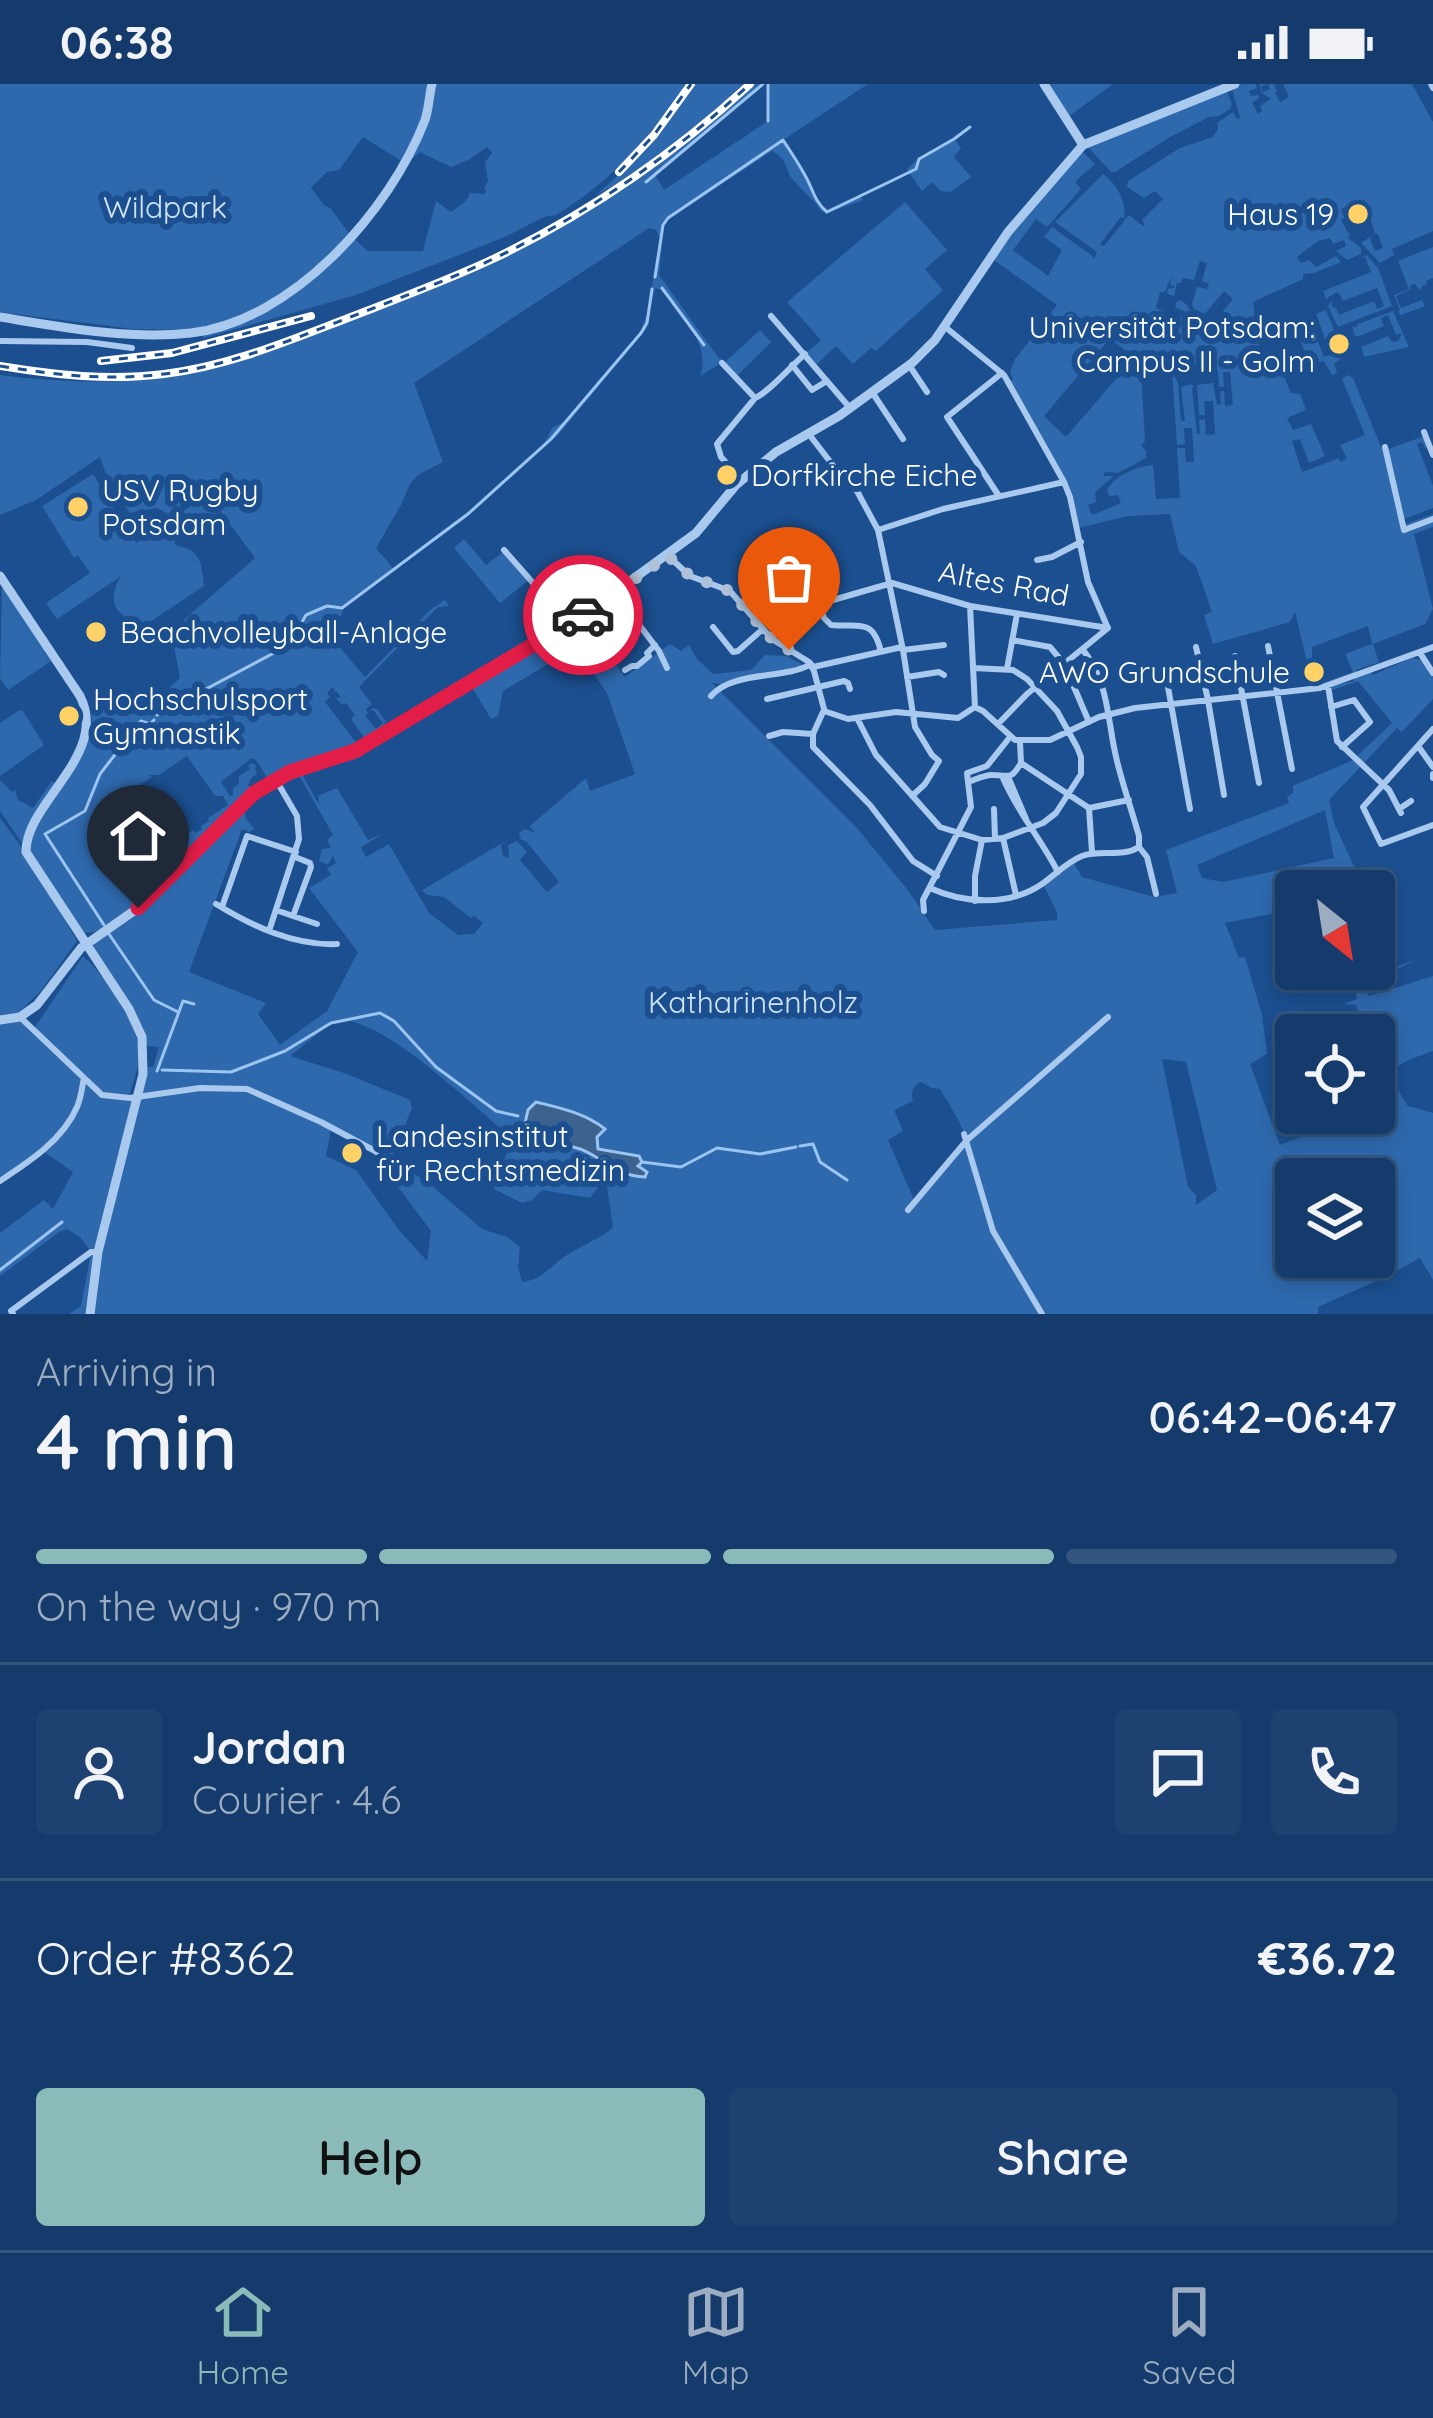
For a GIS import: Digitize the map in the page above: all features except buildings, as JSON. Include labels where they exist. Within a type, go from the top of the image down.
[{"type":"street","points":[[0,316],[122,333],[187,334],[229,324],[274,302],[326,262],[384,194],[425,119],[432,84]]},
{"type":"street","points":[[1044,84],[1083,145]]},
{"type":"street","points":[[0,1020],[20,1017],[37,1005],[86,944],[138,908],[244,802],[276,780],[355,751],[570,625],[704,526],[742,480],[776,452],[850,408],[910,364],[944,326],[1008,232],[1083,145],[1235,84]]},
{"type":"street","points":[[771,316],[850,408]]},
{"type":"street","points":[[944,326],[1002,373],[1064,482],[1088,582],[1108,628],[997,725]]},
{"type":"street","points":[[0,341],[87,342],[132,348]]},
{"type":"street","points":[[742,480],[721,457],[717,444],[755,398],[805,354]]},
{"type":"street","points":[[722,363],[755,398]]},
{"type":"street","points":[[910,364],[927,392]]},
{"type":"street","points":[[792,365],[812,390],[827,380]]},
{"type":"street","points":[[999,496],[947,417],[1002,373]]},
{"type":"street","points":[[872,392],[902,439]]},
{"type":"street","points":[[1424,432],[1433,455]]},
{"type":"street","points":[[808,433],[857,491],[878,530],[917,733],[940,761],[911,796]]},
{"type":"street","points":[[1385,447],[1404,530],[1433,519]]},
{"type":"street","points":[[878,530],[943,509],[1064,482]]},
{"type":"street","points":[[1037,560],[1081,542]]},
{"type":"street","points":[[504,550],[570,625]]},
{"type":"street","points":[[668,556],[690,576],[730,591],[780,645],[802,656],[812,666],[824,711]]},
{"type":"street","points":[[0,576],[86,709],[76,757],[29,831],[25,850],[140,1029],[144,1059],[98,1252],[90,1314]]},
{"type":"street","points":[[880,652],[872,631],[863,626],[831,626],[819,604],[890,584]]},
{"type":"street","name":"Altes Rad","points":[[890,584],[970,606],[1108,628]]},
{"type":"street","points":[[615,593],[667,668]]},
{"type":"street","points":[[599,604],[629,647]]},
{"type":"street","points":[[970,606],[975,707]]},
{"type":"street","points":[[1007,669],[1018,613]]},
{"type":"street","points":[[712,627],[733,652],[764,629]]},
{"type":"street","points":[[1012,640],[1050,646],[1089,722]]},
{"type":"street","points":[[626,670],[649,656],[646,653],[655,645]]},
{"type":"street","points":[[711,696],[718,688],[766,674],[903,648],[944,645]]},
{"type":"street","points":[[1268,646],[1292,769]]},
{"type":"street","points":[[1196,647],[1224,795]]},
{"type":"street","points":[[975,707],[1020,742],[1050,740],[1110,714],[1328,686],[1433,647]]},
{"type":"street","points":[[930,887],[975,901],[1016,895],[1036,888],[1076,859],[1130,853],[1138,847],[1100,676],[1083,650]]},
{"type":"street","points":[[1420,652],[1433,673]]},
{"type":"street","points":[[1235,656],[1259,783]]},
{"type":"street","points":[[857,718],[876,755],[935,823],[982,840],[1032,827],[1050,818],[1078,780],[1082,764],[1077,747],[1057,711],[1021,674],[973,668]]},
{"type":"street","points":[[907,676],[944,675]]},
{"type":"street","points":[[1166,676],[1190,809]]},
{"type":"street","points":[[767,699],[844,681],[850,689]]},
{"type":"street","points":[[1328,686],[1342,747],[1391,792],[1400,811],[1411,802]]},
{"type":"street","points":[[1331,707],[1354,700],[1370,720],[1342,747]]},
{"type":"street","points":[[824,711],[857,718],[913,712],[958,718],[975,707]]},
{"type":"street","points":[[824,711],[813,734],[817,752],[862,795],[913,861],[937,876]]},
{"type":"street","points":[[1433,729],[1363,806],[1380,842],[1386,844],[1433,826]]},
{"type":"street","points":[[769,736],[813,734]]},
{"type":"street","points":[[924,910],[923,900],[971,807],[967,773],[987,766],[1010,737]]},
{"type":"street","points":[[1006,778],[1021,763],[1020,742]]},
{"type":"street","points":[[1418,746],[1433,773]]},
{"type":"street","points":[[1021,763],[1089,808],[1129,800]]},
{"type":"street","points":[[968,782],[992,775],[1006,778]]},
{"type":"street","points":[[1006,778],[1017,808],[1058,872]]},
{"type":"street","points":[[269,931],[300,830],[276,780]]},
{"type":"street","points":[[994,808],[1016,895]]},
{"type":"street","points":[[1089,808],[1092,854]]},
{"type":"street","points":[[292,916],[312,866],[247,836],[219,905],[296,940],[337,944]]},
{"type":"street","points":[[975,901],[982,840]]},
{"type":"street","points":[[1138,847],[1147,856],[1156,894]]},
{"type":"street","points":[[276,910],[317,924]]},
{"type":"street","points":[[33,1031],[37,1005]]},
{"type":"street","points":[[20,1017],[102,1095],[130,1098],[200,1088],[247,1090],[391,1159]]},
{"type":"street","points":[[908,1210],[966,1137],[1108,1017]]},
{"type":"street","points":[[0,1181],[43,1151],[64,1127],[77,1107],[84,1078]]},
{"type":"street","points":[[966,1137],[993,1232],[1042,1314]]},
{"type":"street","points":[[10,1313],[91,1252],[98,1252]]},
{"type":"green space","name":"Wildpark","points":[[0,84],[687,84],[629,157],[556,215],[356,295],[204,338],[196,330],[133,329],[0,312]],"holes":[[[363,137],[406,164],[420,152],[451,167],[487,147],[492,153],[485,162],[484,194],[470,193],[451,212],[436,201],[423,251],[368,251],[311,188],[327,172],[339,170]]]},
{"type":"green space","points":[[695,84],[743,84],[654,159],[595,196],[645,151]]},
{"type":"green space","points":[[752,84],[761,84],[655,175],[664,190],[768,121],[768,84],[868,84],[783,140],[824,211],[860,195],[863,200],[822,212],[772,151],[664,226],[659,275],[718,357],[725,362],[760,330],[771,342],[737,376],[723,362],[700,376],[703,364],[698,341],[677,309],[655,288],[646,329],[558,435],[470,513],[343,609],[341,617],[324,629],[365,677],[430,610],[445,600],[449,606],[438,607],[359,687],[372,704],[365,716],[376,729],[383,723],[373,710],[369,712],[373,708],[377,709],[386,728],[366,740],[351,719],[355,715],[336,698],[341,697],[336,691],[332,694],[332,688],[325,702],[358,745],[268,779],[252,758],[221,782],[233,795],[239,776],[252,763],[257,774],[248,786],[265,781],[233,806],[128,913],[101,929],[83,933],[34,861],[30,840],[85,748],[90,705],[106,690],[121,716],[138,712],[160,697],[180,678],[171,631],[255,558],[220,511],[174,542],[196,554],[204,586],[142,627],[116,607],[120,577],[57,619],[46,603],[90,573],[78,556],[74,558],[42,506],[93,474],[136,543],[213,491],[211,486],[168,514],[157,508],[130,513],[109,482],[100,457],[36,500],[0,515],[0,375],[143,380],[239,361],[287,344],[454,279],[543,234],[650,166]],"holes":[[[649,228],[660,239],[640,333],[569,419],[552,428],[544,444],[471,509],[393,568],[376,548],[410,484],[443,462],[414,383]],[[187,756],[215,796],[223,796],[228,805],[208,818],[202,829],[184,835],[188,843],[167,862],[152,839],[162,829],[146,828],[134,809],[125,814],[122,809],[131,802],[126,793],[135,787],[147,803],[137,787],[152,777],[148,775],[159,775]]]},
{"type":"green space","points":[[1049,84],[1113,84],[1068,117]]},
{"type":"green space","points":[[1256,84],[1249,91],[1251,96],[1258,95],[1252,103],[1258,114],[1260,106],[1271,99],[1262,93],[1259,84],[1267,84],[1261,87],[1263,92],[1274,84],[1280,102],[1289,97],[1283,84],[1412,84],[1433,122],[1433,231],[1392,249],[1394,255],[1380,263],[1361,243],[1372,236],[1375,251],[1383,248],[1364,200],[1341,209],[1348,238],[1361,248],[1361,254],[1347,260],[1336,251],[1346,246],[1344,240],[1318,241],[1297,257],[1301,263],[1309,260],[1316,267],[1336,256],[1341,262],[1303,274],[1303,279],[1253,302],[1262,365],[1301,351],[1292,356],[1298,365],[1281,370],[1291,393],[1300,394],[1306,410],[1287,418],[1293,430],[1311,424],[1325,456],[1309,463],[1300,439],[1292,441],[1302,472],[1337,457],[1341,462],[1347,458],[1340,445],[1365,435],[1342,379],[1348,375],[1381,447],[1386,450],[1424,436],[1428,447],[1417,444],[1433,486],[1433,508],[1404,519],[1406,524],[1433,517],[1404,530],[1433,520],[1433,527],[1414,534],[1433,609],[1425,624],[1373,644],[1379,662],[1356,670],[1357,674],[1312,687],[1353,672],[1345,654],[1372,644],[1368,626],[1312,647],[1312,660],[1307,662],[1295,612],[1290,622],[1213,644],[1204,615],[1212,612],[1196,566],[1179,552],[1170,514],[1128,516],[1078,528],[1070,492],[1010,381],[1015,359],[1057,305],[991,258],[1081,150],[1095,164],[1075,182],[1081,189],[1047,227],[1036,219],[1013,250],[1048,276],[1062,250],[1044,237],[1052,227],[1094,259],[1097,252],[1055,222],[1103,174],[1120,193],[1124,218],[1100,244],[1104,246],[1129,215],[1145,225],[1142,220],[1163,199],[1155,191],[1144,198],[1127,187],[1128,181],[1180,148],[1213,137],[1217,123],[1233,112],[1240,118],[1232,89]],"holes":[[[1200,261],[1207,263],[1202,281],[1209,284],[1207,289],[1197,287],[1194,309],[1205,314],[1224,291],[1233,299],[1211,326],[1180,300],[1176,308],[1186,312],[1179,330],[1175,329],[1177,322],[1159,325],[1160,292],[1165,292],[1172,275],[1170,284],[1175,287],[1167,294],[1174,296],[1183,278],[1194,280]],[[1110,338],[1134,358],[1066,437],[1044,416]],[[1140,354],[1169,357],[1170,366],[1211,366],[1218,371],[1219,387],[1224,387],[1223,372],[1230,372],[1233,405],[1225,406],[1224,391],[1217,405],[1213,383],[1197,385],[1199,415],[1205,415],[1204,401],[1213,401],[1215,434],[1206,435],[1205,419],[1199,420],[1197,434],[1194,386],[1181,387],[1185,421],[1181,421],[1178,383],[1172,372],[1177,445],[1185,444],[1184,428],[1192,428],[1194,462],[1186,462],[1185,448],[1177,448],[1180,498],[1156,499],[1153,465],[1147,466],[1115,480],[1107,490],[1109,496],[1118,495],[1121,503],[1092,515],[1088,505],[1096,502],[1095,492],[1114,476],[1103,476],[1105,472],[1118,473],[1146,458],[1141,445],[1145,441]]]},
{"type":"green space","points":[[1227,92],[1230,109],[1170,137],[1115,172],[1087,146]]},
{"type":"green space","points":[[955,140],[961,148],[954,157],[971,177],[951,192],[941,191],[932,182],[922,191],[907,170]]},
{"type":"green space","points":[[905,202],[947,250],[925,269],[943,290],[876,351],[871,348],[853,364],[836,346],[815,366],[805,354],[821,340],[787,302]]},
{"type":"green space","points":[[1433,247],[1433,278],[1420,291],[1415,284],[1411,289],[1396,296],[1401,308],[1422,300],[1425,306],[1401,315],[1394,295],[1409,289],[1398,261]]},
{"type":"green space","points":[[1367,255],[1378,268],[1392,306],[1338,327],[1328,306],[1332,302],[1339,315],[1374,301],[1377,309],[1384,306],[1377,288],[1343,301],[1338,292],[1327,301],[1323,291],[1371,272],[1365,257],[1359,258]]},
{"type":"green space","points":[[1326,310],[1343,352],[1337,354],[1341,359],[1334,363],[1337,373],[1332,375],[1324,361],[1309,363],[1294,324],[1308,317],[1324,357],[1331,355],[1316,314]]},
{"type":"green space","points":[[1393,311],[1409,347],[1364,357],[1361,347],[1388,336],[1398,341],[1402,333],[1396,335],[1388,315],[1381,318],[1384,326],[1359,336],[1352,326]]},
{"type":"green space","points":[[464,539],[486,565],[503,552],[528,581],[500,603],[454,548]]},
{"type":"green space","points":[[2,584],[51,661],[8,690],[0,678]]},
{"type":"green space","points":[[542,644],[550,663],[503,691],[498,716],[491,719],[472,687]]},
{"type":"green space","name":"Katharinenholz","points":[[670,644],[681,651],[689,645],[713,674],[751,670],[765,655],[787,656],[801,664],[712,683],[856,827],[935,930],[1057,920],[1044,886],[1074,863],[1082,877],[1154,897],[1177,893],[1166,850],[1289,803],[1293,786],[1353,760],[1392,723],[1358,681],[1332,690],[1331,686],[1412,658],[1421,660],[1433,678],[1433,699],[1402,732],[1397,728],[1329,800],[1356,870],[1278,870],[1334,858],[1325,810],[1197,865],[1202,878],[1223,882],[1275,871],[1275,913],[1225,923],[1239,958],[1245,957],[1262,1015],[1267,1054],[1250,1064],[1280,1145],[1309,1134],[1395,1134],[1395,1082],[1408,1106],[1433,1113],[1433,1280],[1420,1258],[1395,1272],[1395,1158],[1275,1158],[1275,1278],[1383,1278],[1318,1307],[1318,1314],[69,1314],[81,1306],[91,1252],[67,1229],[0,1276],[0,1233],[44,1200],[53,1209],[73,1172],[43,1151],[0,1181],[0,818],[77,941],[40,992],[18,1013],[33,1030],[83,956],[112,989],[135,1031],[139,1057],[129,1096],[138,1095],[159,1047],[147,1046],[143,1028],[93,949],[95,943],[138,912],[143,914],[142,909],[256,797],[276,787],[245,811],[254,829],[242,829],[189,972],[266,1003],[258,1014],[280,1045],[327,1011],[358,952],[309,888],[331,875],[327,868],[336,863],[333,856],[328,865],[319,861],[322,849],[331,848],[327,840],[333,835],[300,777],[284,781],[301,772],[319,805],[318,796],[337,788],[368,840],[383,834],[361,847],[366,857],[389,844],[429,913],[458,935],[474,934],[483,923],[444,897],[422,890],[511,838],[501,845],[503,856],[509,858],[508,845],[517,841],[527,852],[520,860],[547,892],[559,882],[519,833],[525,829],[535,833],[530,826],[586,778],[590,791],[635,774],[607,693],[586,662],[606,651],[625,677]],"holes":[[[350,1021],[390,1039],[512,1138],[494,1189],[522,1203],[542,1190],[590,1198],[599,1186],[607,1186],[613,1228],[541,1275],[522,1282],[520,1247],[482,1229],[431,1185],[391,1159],[412,1108],[410,1100],[290,1056],[331,1023]],[[1162,1059],[1186,1062],[1217,1190],[1196,1205],[1196,1195],[1188,1187]],[[921,1082],[940,1089],[966,1138],[914,1200],[888,1140],[903,1131],[894,1110],[913,1101],[912,1092]],[[535,1102],[601,1124],[598,1149],[624,1152],[646,1172],[623,1174],[589,1153],[527,1137],[525,1122]],[[331,1129],[369,1148],[431,1231],[427,1261],[356,1170],[326,1156]]]},
{"type":"green space","points":[[20,710],[44,745],[0,776],[0,723]]},
{"type":"green space","points":[[0,780],[15,790],[18,800],[33,808],[52,781],[58,786],[22,843],[0,811]]},
{"type":"green space","points":[[1433,976],[1433,1051],[1397,1068],[1395,1074],[1395,1014],[1359,1014],[1356,1005],[1344,1004],[1357,999],[1355,990],[1369,996]]},
{"type":"shaded area","points":[[536,1102],[597,1123],[605,1129],[597,1137],[598,1149],[639,1156],[638,1166],[647,1172],[645,1177],[622,1172],[581,1149],[540,1141],[523,1132],[528,1110]]},
{"type":"waterway","points":[[646,182],[763,84]]},
{"type":"waterway","points":[[768,84],[768,121]]},
{"type":"waterway","points":[[655,277],[668,218],[783,140],[827,212],[916,169],[919,159],[970,127]]},
{"type":"waterway","points":[[662,288],[704,345]]},
{"type":"waterway","points":[[157,715],[289,645],[306,615],[327,606],[342,608],[468,514],[551,439],[641,333],[652,289]]},
{"type":"waterway","points":[[104,925],[45,834],[85,811],[100,774],[141,721],[150,724],[154,720]]},
{"type":"waterway","points":[[109,934],[154,1000],[178,1012]]},
{"type":"waterway","points":[[157,1071],[183,1001],[194,1004]]},
{"type":"waterway","points":[[162,1070],[231,1072],[285,1051],[331,1023],[380,1013],[394,1021],[436,1067],[496,1111],[518,1116]]},
{"type":"waterway","points":[[800,1146],[813,1144],[820,1162],[847,1180]]},
{"type":"waterway","points":[[642,1162],[681,1167],[717,1148],[760,1154],[796,1147]]},
{"type":"waterway","points":[[0,1270],[62,1222]]},
{"type":"railway","points":[[619,172],[654,135],[691,84]]},
{"type":"railway","points":[[0,366],[82,376],[164,374],[235,359],[303,335],[475,267],[562,223],[660,159],[750,84]]},
{"type":"railway","points":[[101,361],[172,353],[311,316]]},
{"type":"way so far","points":[[583,615],[668,556],[690,576],[730,591],[772,639],[789,650]]},
{"type":"place","name":"Haus 19","points":[[1358,214]]},
{"type":"place","name":"Universität Potsdam: Campus II - Golm","points":[[1339,344]]},
{"type":"place","name":"Dorfkirche Eiche","points":[[727,475]]},
{"type":"place","name":"USV Rugby Potsdam","points":[[78,507]]},
{"type":"place","name":"Beachvolleyball-Anlage","points":[[96,632]]},
{"type":"place","name":"AWO Grundschule","points":[[1314,672]]},
{"type":"place","name":"Hochschulsport Gymnastik","points":[[69,716]]},
{"type":"place","name":"Landesinstitut für Rechtsmedizin","points":[[352,1153]]},
{"type":"route","points":[[138,908],[254,793],[290,772],[355,751],[583,615]]}]
